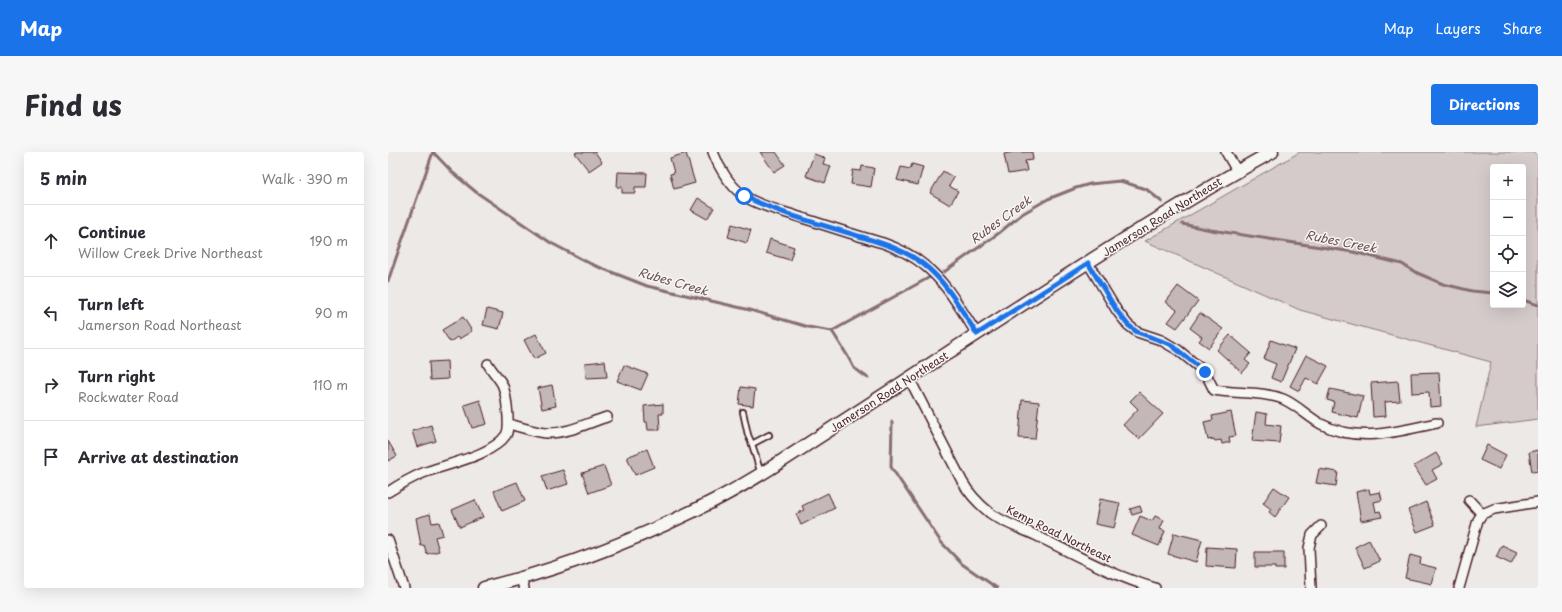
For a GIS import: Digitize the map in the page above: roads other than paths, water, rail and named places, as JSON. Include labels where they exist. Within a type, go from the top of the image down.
[{"type":"street","points":[[713,152],[718,165],[726,178],[744,196],[771,208],[899,249],[924,264],[948,289],[977,334]]},
{"type":"street","points":[[1226,152],[1237,171]]},
{"type":"street","name":"Jamerson Road Northeast","points":[[484,588],[522,583],[671,521],[722,496],[761,474],[1195,195],[1272,152]]},
{"type":"street","points":[[1088,263],[1117,311],[1128,325],[1137,332],[1160,340],[1178,350],[1205,372],[1214,390],[1230,393],[1262,395],[1283,399],[1321,424],[1338,431],[1354,435],[1391,432],[1437,423]]},
{"type":"street","points":[[388,492],[423,473],[485,451],[497,444],[506,435],[509,424],[503,386],[488,364]]},
{"type":"street","name":"Kemp Road Northeast","points":[[910,378],[968,492],[989,512],[1002,521],[1033,534],[1103,569],[1155,588]]},
{"type":"street","points":[[509,424],[545,432],[558,432],[570,430],[607,417]]},
{"type":"street","points":[[1469,500],[1482,514]]},
{"type":"street","points":[[1459,588],[1478,520],[1482,514],[1494,509],[1538,502]]},
{"type":"street","points":[[1311,588],[1310,548],[1312,535],[1321,526]]},
{"type":"street","points":[[388,540],[404,588]]},
{"type":"lane","points":[[743,412],[748,435],[761,474]]},
{"type":"lane","points":[[752,444],[769,435]]},
{"type":"waterway","name":"Rubes Creek","points":[[433,152],[453,173],[476,192],[551,243],[591,264],[647,286],[750,310],[808,327],[832,331],[930,277]]},
{"type":"waterway","points":[[388,281],[433,152]]},
{"type":"waterway","name":"Rubes Creek","points":[[944,272],[999,233],[1022,214],[1048,199],[1076,188],[1090,184],[1120,181],[1146,189],[1162,202]]},
{"type":"waterway","name":"Rubes Creek","points":[[1182,224],[1211,230],[1353,252],[1402,264],[1415,272],[1443,284],[1472,291],[1490,293]]},
{"type":"waterway","name":"Rubes Creek","points":[[1526,301],[1538,305]]},
{"type":"waterway","points":[[832,331],[854,368],[868,378]]},
{"type":"waterway","points":[[892,422],[891,467],[941,542],[962,564],[997,588]]}]
